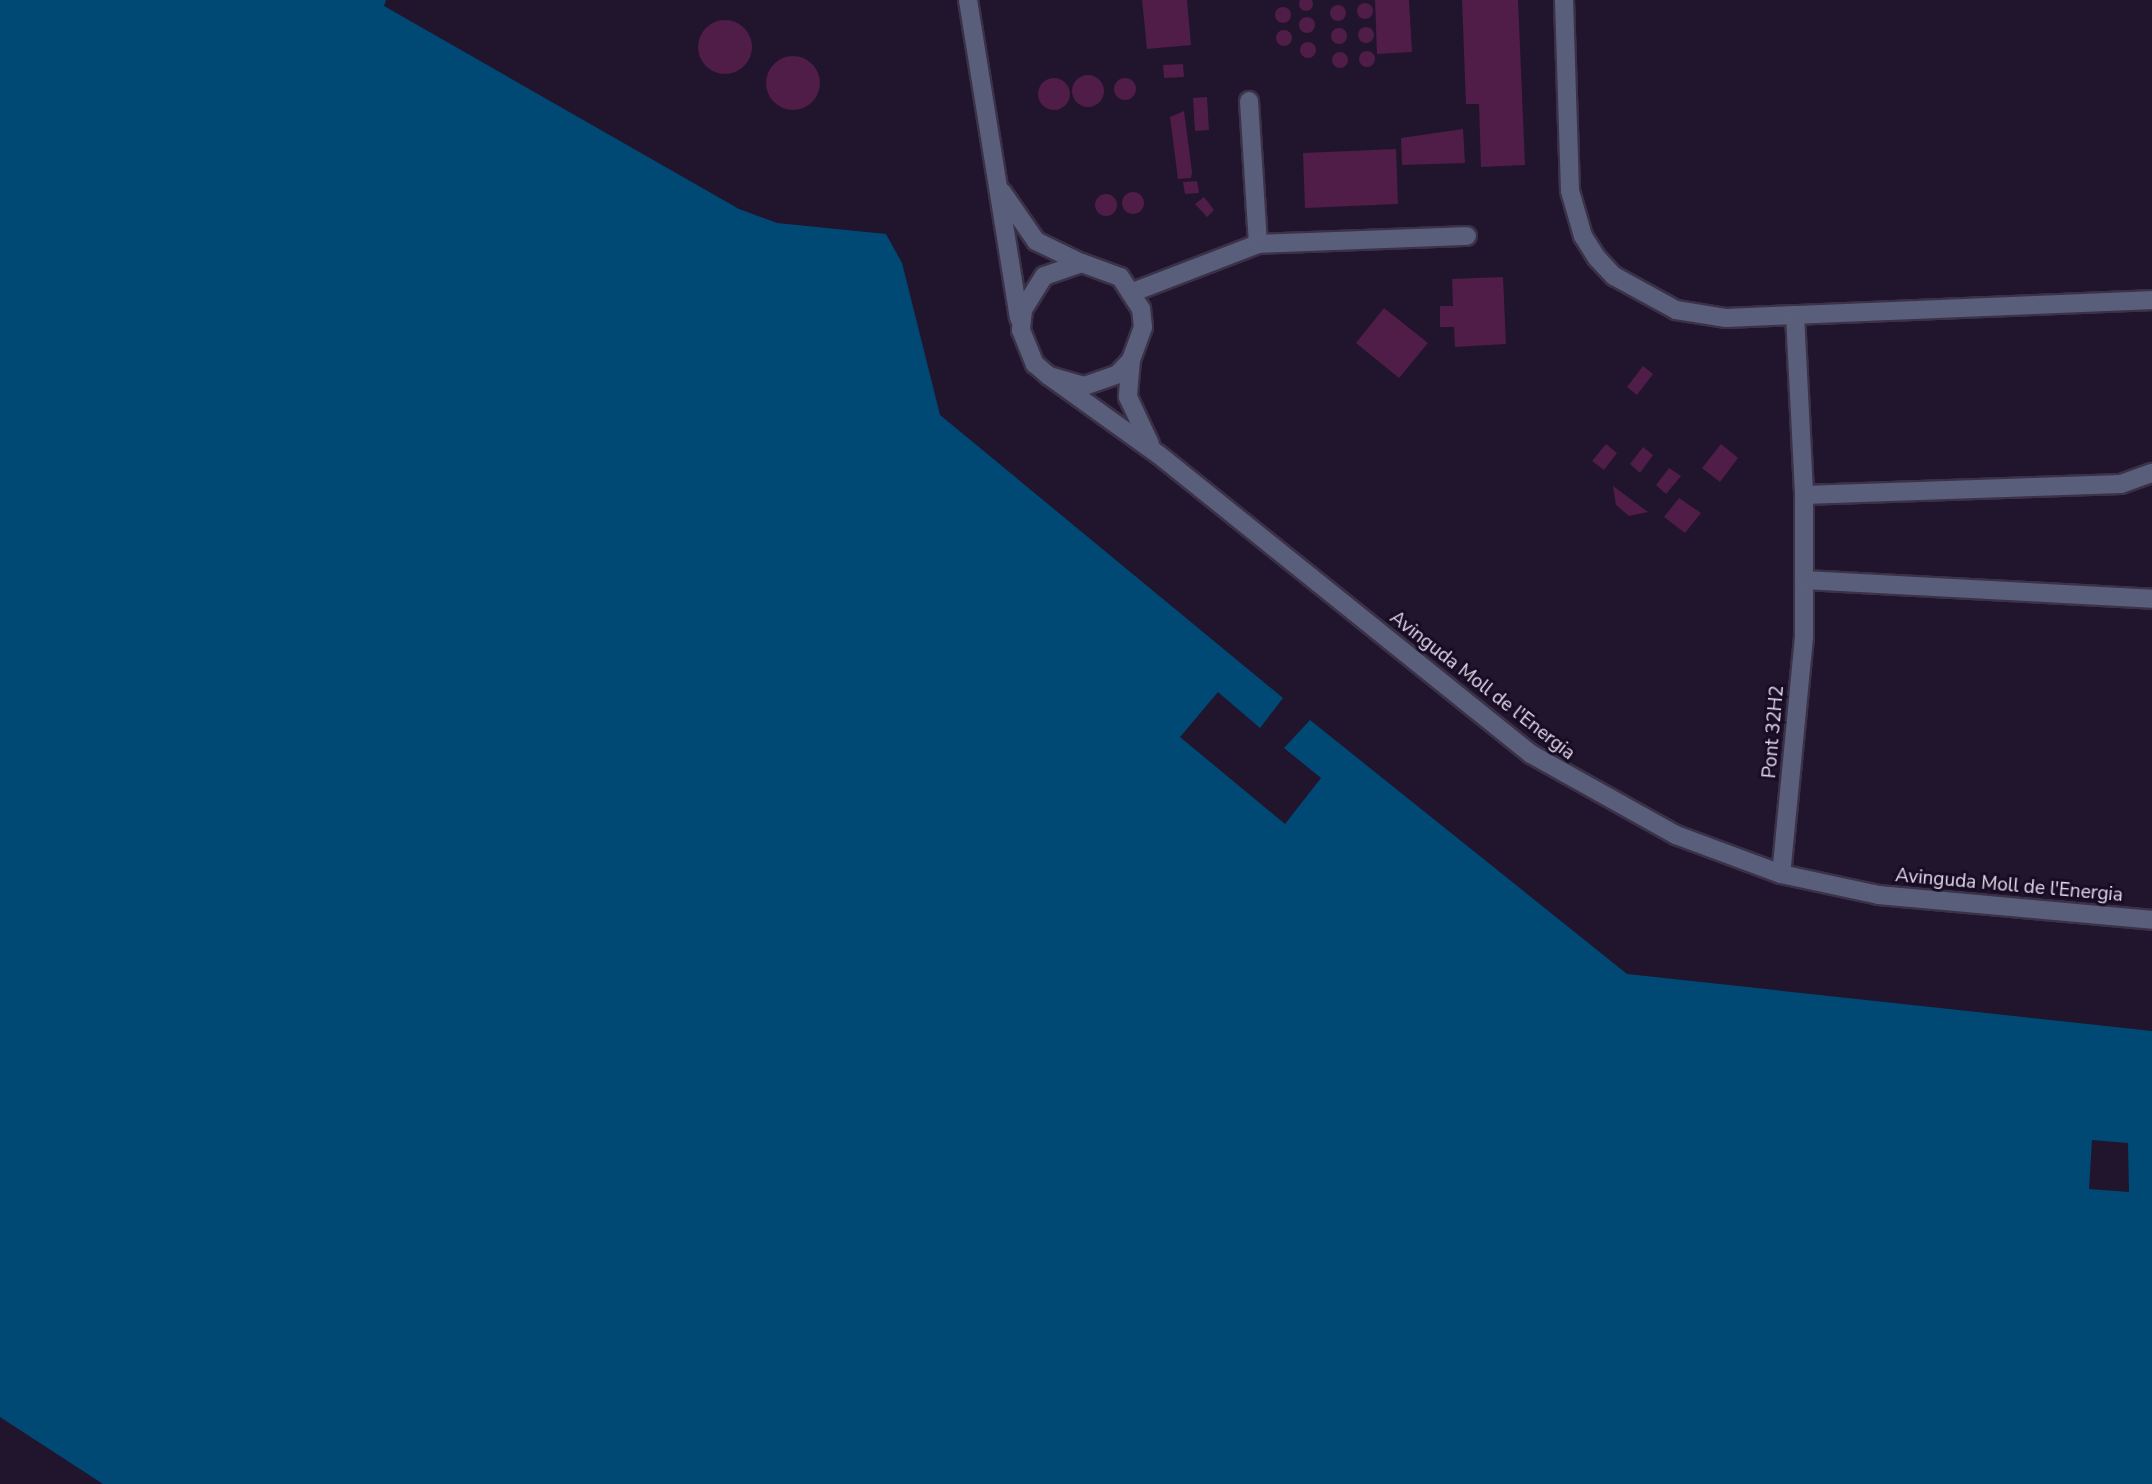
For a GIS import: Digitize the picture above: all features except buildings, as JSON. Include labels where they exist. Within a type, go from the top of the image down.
[{"type":"street","name":"Avinguda Moll de l'Energia","points":[[968,0],[993,173],[1025,348],[1049,376],[1159,455],[1531,754],[1676,835],[1782,874],[1879,895],[2152,920]]},
{"type":"street","points":[[1563,0],[1570,191],[1583,236],[1597,258],[1614,276],[1676,310],[1726,318],[2152,300]]},
{"type":"street","points":[[1249,101],[1258,244]]},
{"type":"street","points":[[993,173],[1010,208],[1036,241],[1082,263],[1102,267],[1133,292],[1258,244],[1467,236]]},
{"type":"street","points":[[1021,330],[1030,291],[1044,276],[1082,263]]},
{"type":"street","name":"Avinguda Moll de l'Energia","points":[[1133,292],[1143,327],[1131,360],[1128,397],[1141,432],[1159,455]]},
{"type":"street","name":"Pont 32H2","points":[[1782,874],[1802,661],[1804,580],[1804,495],[1795,315]]},
{"type":"street","points":[[1049,376],[1084,386],[1118,374],[1131,360]]},
{"type":"street","points":[[1804,495],[2121,484],[2152,472]]},
{"type":"street","points":[[1804,580],[2152,599]]},
{"type":"water","points":[[0,0],[386,0],[384,6],[739,209],[777,223],[886,234],[902,263],[940,415],[1283,698],[1260,728],[1218,692],[1180,737],[1285,824],[1321,778],[1284,748],[1310,720],[1627,974],[2152,1031],[2152,1484],[103,1484],[0,1417]]},
{"type":"pier","points":[[2092,1140],[2128,1143],[2129,1192],[2089,1189]]}]
